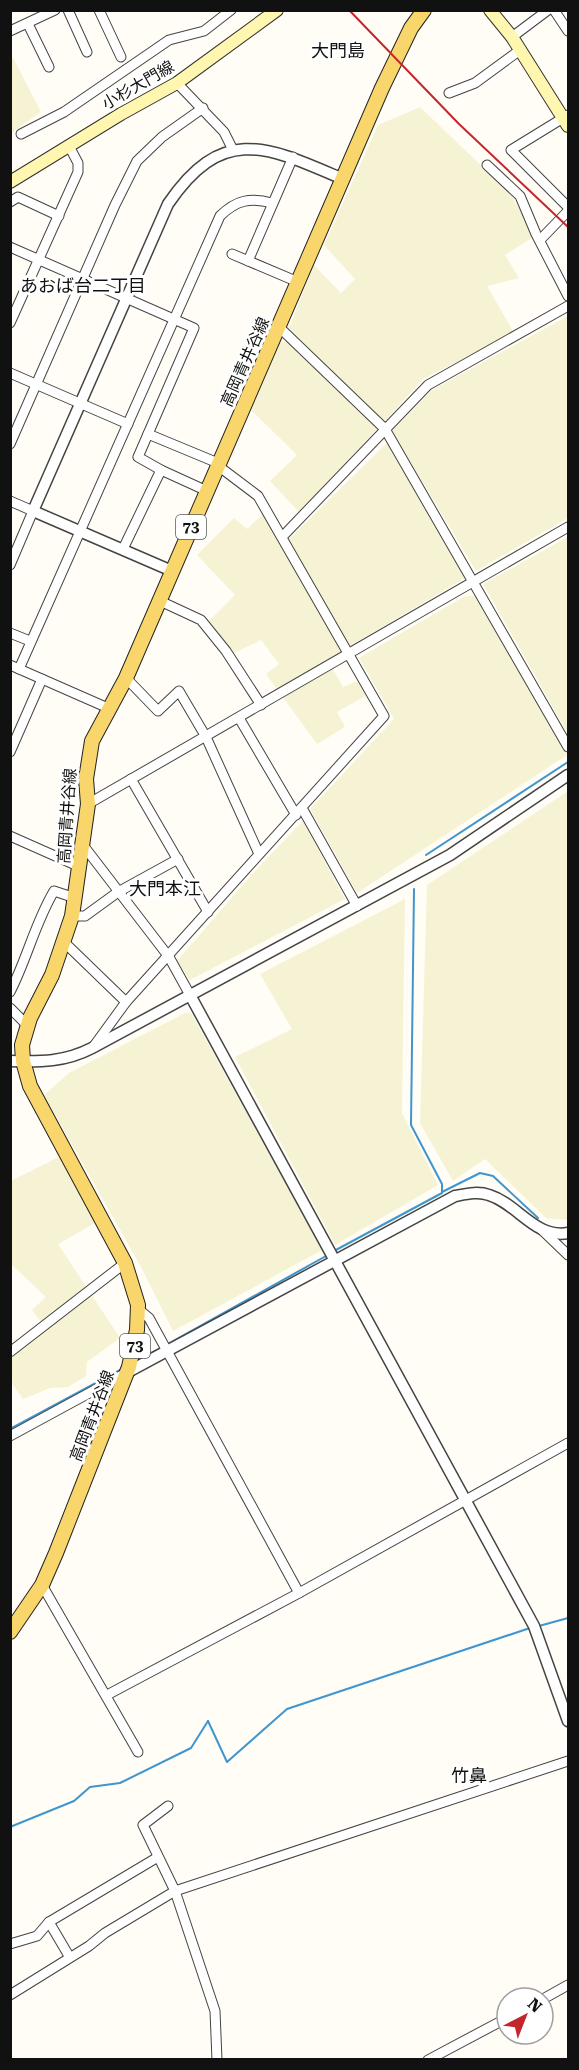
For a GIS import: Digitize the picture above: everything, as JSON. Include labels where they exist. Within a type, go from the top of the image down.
[{"type":"main road","name":"小杉大門線","points":[[10,182],[121,114],[177,83],[277,10]]},
{"type":"main road","name":"高岡青井谷線","points":[[10,1632],[42,1585],[126,1373],[134,1351],[138,1308],[134,1287],[125,1263],[16,1061],[27,1024],[52,975],[72,916],[88,804],[88,760],[92,741],[126,678],[382,88],[411,28],[424,10]]},
{"type":"main road","points":[[490,10],[512,37],[567,120]]},
{"type":"street","points":[[10,31],[55,10]]},
{"type":"street","points":[[68,10],[87,52]]},
{"type":"street","points":[[99,10],[121,57]]},
{"type":"street","points":[[21,134],[64,112],[170,40],[204,31],[231,10]]},
{"type":"street","points":[[512,37],[548,10]]},
{"type":"street","points":[[554,10],[568,32]]},
{"type":"street","points":[[28,24],[49,67]]},
{"type":"street","points":[[448,93],[475,83],[520,50]]},
{"type":"street","points":[[177,83],[224,132],[233,150]]},
{"type":"street","points":[[10,444],[115,205],[137,161],[162,137],[202,108]]},
{"type":"street","points":[[540,240],[568,209],[511,150],[567,120]]},
{"type":"street","points":[[10,323],[78,172],[78,163],[69,146]]},
{"type":"street","points":[[10,565],[168,204],[184,180],[206,163],[233,150],[262,148],[292,157],[343,179]]},
{"type":"street","points":[[248,261],[292,157]]},
{"type":"street","points":[[487,165],[520,196],[568,296]]},
{"type":"street","points":[[10,202],[18,197],[59,216]]},
{"type":"street","points":[[108,708],[15,667],[30,641],[82,530],[220,216],[230,206],[244,200],[272,203]]},
{"type":"street","points":[[10,246],[194,328],[138,457],[160,470],[207,491]]},
{"type":"street","points":[[232,254],[298,282]]},
{"type":"street","points":[[282,537],[428,385],[568,306]]},
{"type":"street","points":[[279,327],[386,429],[568,747]]},
{"type":"street","points":[[10,373],[128,424]]},
{"type":"street","points":[[92,1048],[126,1002],[384,716],[256,493],[218,464],[148,434]]},
{"type":"street","points":[[123,549],[160,470]]},
{"type":"street","points":[[10,501],[82,530],[172,571]]},
{"type":"street","points":[[88,804],[568,527]]},
{"type":"street","points":[[160,601],[201,620],[226,651],[261,705]]},
{"type":"street","points":[[10,633],[30,641]]},
{"type":"street","points":[[126,678],[158,711],[179,691],[206,737],[259,854]]},
{"type":"street","points":[[10,752],[42,679]]},
{"type":"street","points":[[239,718],[357,906]]},
{"type":"street","points":[[16,1061],[39,1063],[57,1061],[76,1056],[92,1048],[450,855],[568,775]]},
{"type":"street","points":[[131,779],[208,912]]},
{"type":"street","points":[[10,836],[80,867]]},
{"type":"street","points":[[82,845],[169,957],[534,1626],[568,1721]]},
{"type":"street","points":[[72,916],[85,916],[118,892],[178,858]]},
{"type":"street","points":[[10,992],[23,968],[42,913],[54,891],[75,898]]},
{"type":"street","points":[[64,942],[126,1002]]},
{"type":"street","points":[[10,1008],[27,1024]]},
{"type":"street","points":[[10,1437],[455,1196],[474,1193],[488,1195],[504,1203],[542,1230],[568,1255]]},
{"type":"street","points":[[542,1230],[560,1234],[568,1233]]},
{"type":"street","points":[[10,1352],[125,1263]]},
{"type":"street","points":[[138,1308],[149,1318],[299,1593]]},
{"type":"street","points":[[107,1695],[299,1593],[568,1443]]},
{"type":"street","points":[[42,1585],[138,1752]]},
{"type":"street","points":[[10,1995],[175,1891],[568,1761]]},
{"type":"street","points":[[168,1806],[143,1825],[175,1891],[215,2011],[216,2060]]},
{"type":"street","points":[[10,1944],[37,1936],[49,1922],[158,1857]]},
{"type":"street","points":[[49,1922],[69,1956]]},
{"type":"street","points":[[428,2060],[495,2024]]},
{"type":"shaded area","points":[[10,52],[41,112],[11,133],[10,133]]},
{"type":"shaded area","points":[[420,107],[509,192],[535,236],[505,255],[519,278],[487,286],[514,333],[423,379],[384,422],[289,328],[314,265],[341,293],[355,279],[324,245],[378,125]]},
{"type":"shaded area","points":[[568,316],[568,518],[476,571],[392,431],[432,390]]},
{"type":"shaded area","points":[[287,341],[378,428],[299,512],[270,481],[297,455],[251,410],[280,343]]},
{"type":"shaded area","points":[[387,443],[465,578],[350,646],[289,539]]},
{"type":"shaded area","points":[[264,513],[344,652],[328,661],[343,687],[357,681],[367,695],[337,712],[345,727],[317,744],[266,674],[279,664],[261,640],[232,654],[207,623],[235,595],[197,555],[234,518],[247,529]]},
{"type":"shaded area","points":[[568,537],[568,734],[483,584]]},
{"type":"shaded area","points":[[465,596],[475,596],[567,755],[357,893],[310,809],[394,719],[359,658]]},
{"type":"shaded area","points":[[568,791],[568,1220],[546,1218],[485,1159],[453,1181],[420,1123],[427,885]]},
{"type":"shaded area","points":[[303,821],[345,899],[190,980],[177,961],[254,872]]},
{"type":"shaded area","points":[[405,899],[402,1113],[438,1185],[335,1245],[235,1057],[292,1029],[260,974]]},
{"type":"shaded area","points":[[185,1013],[191,1013],[322,1250],[173,1331],[141,1267],[44,1095],[69,1073]]},
{"type":"shaded area","points":[[61,1156],[97,1222],[58,1244],[120,1338],[87,1362],[86,1376],[68,1387],[50,1388],[23,1399],[11,1382],[11,1358],[47,1330],[32,1310],[46,1297],[11,1264],[11,1181]]},
{"type":"waterway","points":[[426,855],[568,762]]},
{"type":"waterway","points":[[334,1251],[442,1193],[442,1184],[411,1125],[414,889]]},
{"type":"waterway","points":[[442,1192],[480,1173],[493,1176],[538,1218]]},
{"type":"waterway","points":[[166,1345],[326,1256]]},
{"type":"waterway","points":[[137,1360],[161,1348]]},
{"type":"waterway","points":[[10,1429],[122,1369]]},
{"type":"waterway","points":[[539,1626],[568,1618]]},
{"type":"waterway","points":[[208,1721],[227,1762],[287,1709],[530,1628]]},
{"type":"waterway","points":[[10,1827],[74,1801],[90,1787],[120,1783],[191,1748],[208,1721]]},
{"type":"railway","points":[[349,10],[459,124],[568,227]]},
{"type":"district","name":"大門島","points":[[338,50]]},
{"type":"district","name":"あおば台二丁目","points":[[83,285]]},
{"type":"district","name":"大門本江","points":[[165,888]]},
{"type":"district","name":"竹鼻","points":[[469,1775]]}]
